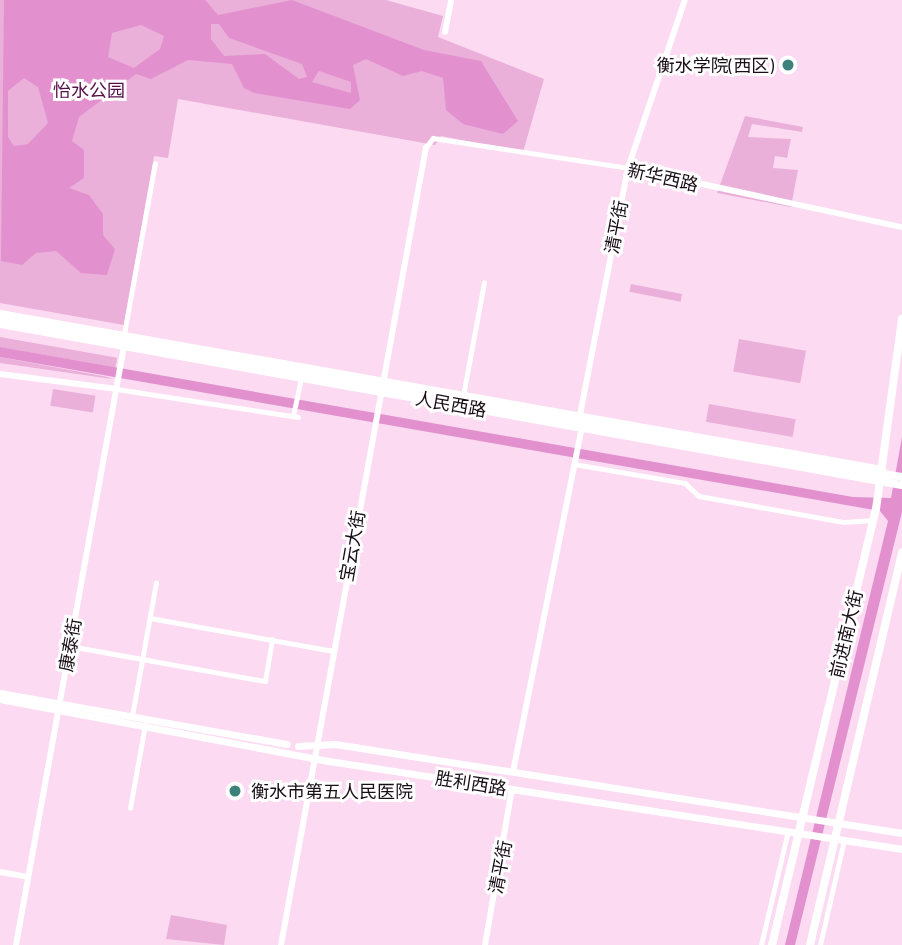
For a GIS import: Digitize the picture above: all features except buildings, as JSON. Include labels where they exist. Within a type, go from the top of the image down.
[{"type":"main road","name":"人民西路","points":[[0,318],[884,476],[902,477]]},
{"type":"main road","name":"前进南大街","points":[[772,945],[803,832],[884,476],[902,319]]},
{"type":"main road","name":"人民西路","points":[[0,324],[301,377],[463,397],[580,421]]},
{"type":"main road","name":"人民西路","points":[[884,476],[902,485]]},
{"type":"main road","name":"前进南大街","points":[[810,945],[840,838],[839,823],[902,553]]},
{"type":"main road","name":"胜利西路","points":[[0,693],[315,756],[902,849]]},
{"type":"main road","name":"胜利西路","points":[[0,699],[513,772],[902,834]]},
{"type":"street","points":[[445,32],[451,0]]},
{"type":"street","name":"清平街","points":[[513,772],[578,447],[580,421],[628,169],[685,0]]},
{"type":"street","name":"新华西路","points":[[426,147],[433,138],[628,169],[902,227]]},
{"type":"street","name":"宝云大街","points":[[281,945],[375,413],[426,147]]},
{"type":"street","points":[[124,334],[155,164]]},
{"type":"street","points":[[463,397],[484,283]]},
{"type":"street","points":[[0,312],[382,386]]},
{"type":"street","name":"康泰街","points":[[16,945],[124,346]]},
{"type":"street","points":[[0,374],[295,415],[301,377]]},
{"type":"street","points":[[575,462],[685,483],[699,496],[844,522],[874,518]]},
{"type":"street","points":[[132,716],[156,583]]},
{"type":"street","points":[[150,618],[333,651]]},
{"type":"street","points":[[70,646],[265,681],[272,640]]},
{"type":"street","points":[[130,808],[145,724]]},
{"type":"street","name":"清平街","points":[[485,945],[512,789]]},
{"type":"street","points":[[761,945],[789,830]]},
{"type":"street","points":[[820,945],[840,838]]},
{"type":"street","points":[[0,872],[28,877]]},
{"type":"green space","name":"怡水公园","points":[[0,0],[386,0],[443,16],[438,37],[544,79],[523,152],[441,136],[435,145],[178,99],[168,158],[154,156],[124,325],[0,303]]},
{"type":"green space","points":[[745,116],[803,127],[802,132],[752,124],[748,137],[791,139],[787,158],[775,156],[773,168],[798,170],[791,207],[717,193]]},
{"type":"green space","points":[[631,284],[682,294],[681,302],[629,292]]},
{"type":"green space","points":[[0,337],[117,358],[115,368],[0,347]]},
{"type":"green space","points":[[739,339],[806,351],[800,383],[733,371]]},
{"type":"green space","points":[[0,357],[108,377],[112,379],[0,363]]},
{"type":"green space","points":[[53,389],[95,396],[93,413],[50,406]]},
{"type":"green space","points":[[709,404],[796,419],[793,437],[706,422]]},
{"type":"green space","points":[[171,915],[227,925],[224,945],[166,939]]},
{"type":"shaded area","points":[[4,0],[205,0],[218,15],[292,0],[424,50],[481,61],[518,121],[503,134],[463,124],[446,110],[443,78],[422,71],[403,76],[366,59],[353,65],[360,100],[350,109],[254,93],[244,88],[232,64],[188,60],[151,79],[136,74],[79,117],[72,141],[84,150],[84,178],[69,188],[89,195],[103,214],[103,235],[115,249],[107,275],[81,273],[56,251],[36,253],[22,265],[1,261]],"holes":[[[211,24],[219,24],[229,38],[302,64],[307,77],[299,79],[265,54],[224,56],[211,39]],[[141,25],[164,36],[160,49],[134,68],[108,57],[112,33]],[[319,71],[351,82],[351,93],[312,82]],[[24,78],[38,87],[48,123],[28,144],[14,146],[8,137],[8,91]]]},
{"type":"shaded area","points":[[0,347],[853,497],[891,498],[902,437],[902,512],[795,945],[785,945],[888,521],[880,511],[0,357]]},
{"type":"place","name":"衡水学院(西区)","points":[[788,65]]},
{"type":"place","name":"衡水市第五人民医院","points":[[235,791]]}]
